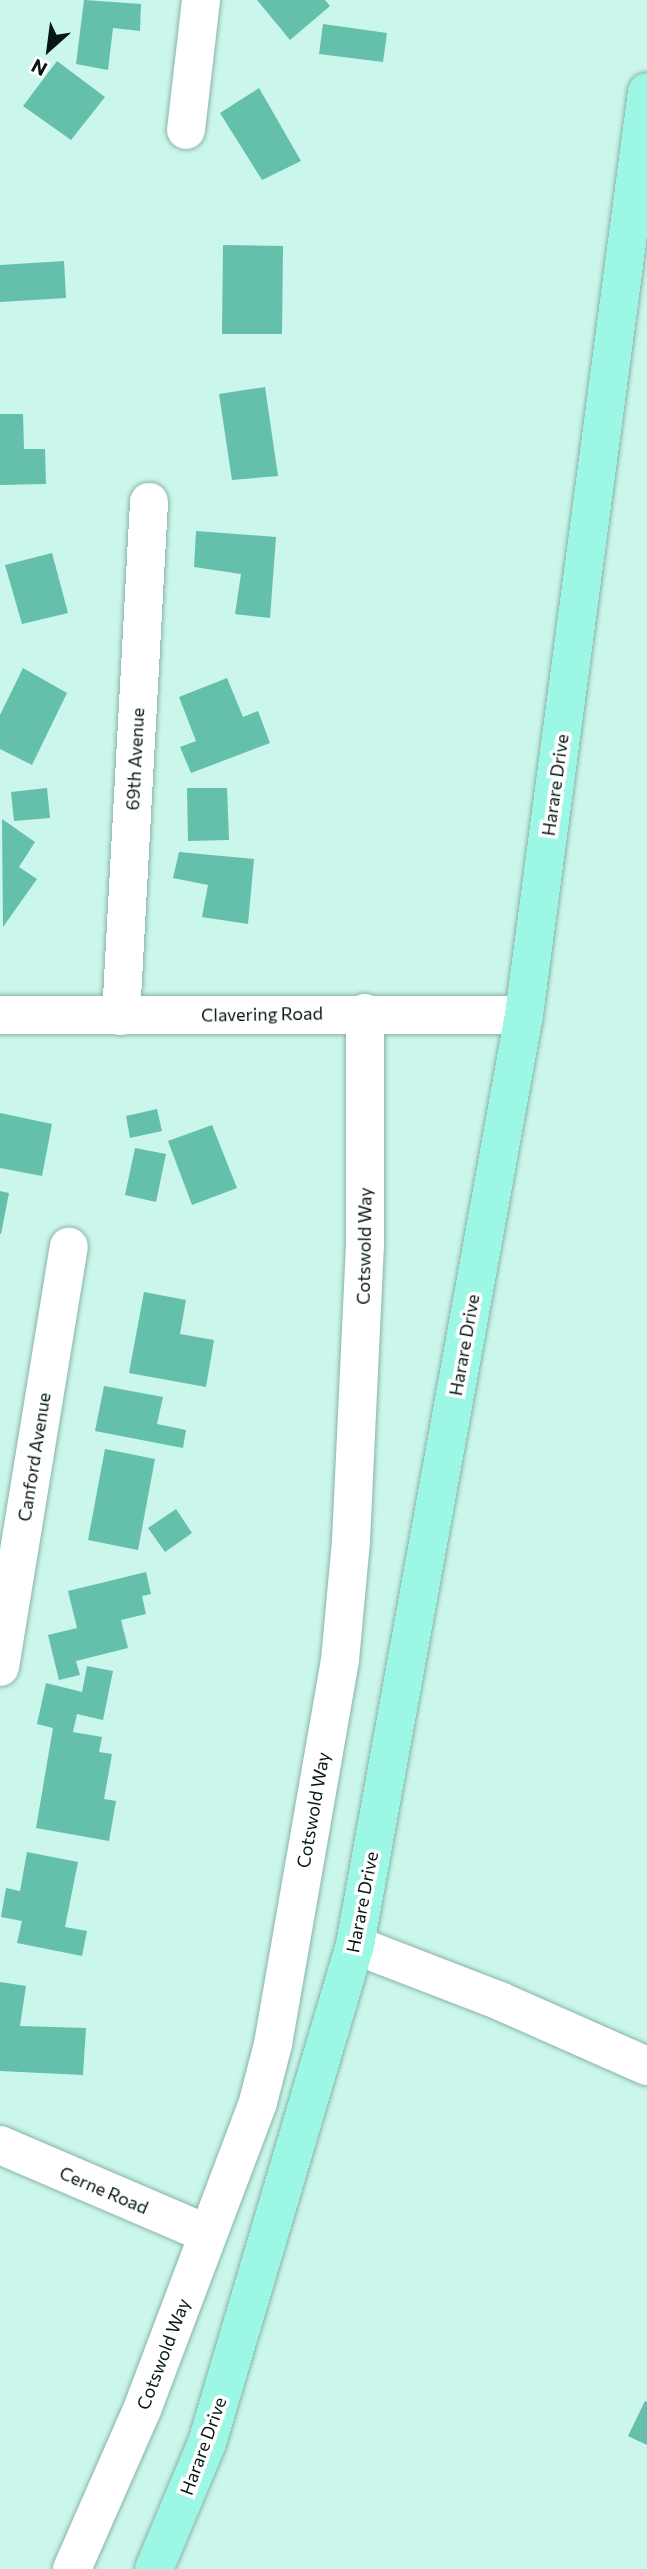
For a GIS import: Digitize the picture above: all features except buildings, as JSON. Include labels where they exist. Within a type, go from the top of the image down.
[{"type":"main road","name":"Harare Drive","points":[[154,2569],[215,2418],[355,1945],[524,1015],[647,92]]},
{"type":"street","points":[[186,130],[201,0]]},
{"type":"street","name":"69th Avenue","points":[[121,1016],[149,502]]},
{"type":"street","name":"Cotswold Way","points":[[72,2569],[143,2407],[258,2102],[273,2045],[340,1660],[356,1471],[365,1245],[365,1013]]},
{"type":"street","name":"Clavering Road","points":[[0,1015],[524,1015]]},
{"type":"street","name":"Canford Avenue","points":[[0,1667],[69,1247]]},
{"type":"street","points":[[355,1945],[500,2001],[647,2066]]},
{"type":"street","name":"Cerne Road","points":[[0,2146],[208,2234]]}]
